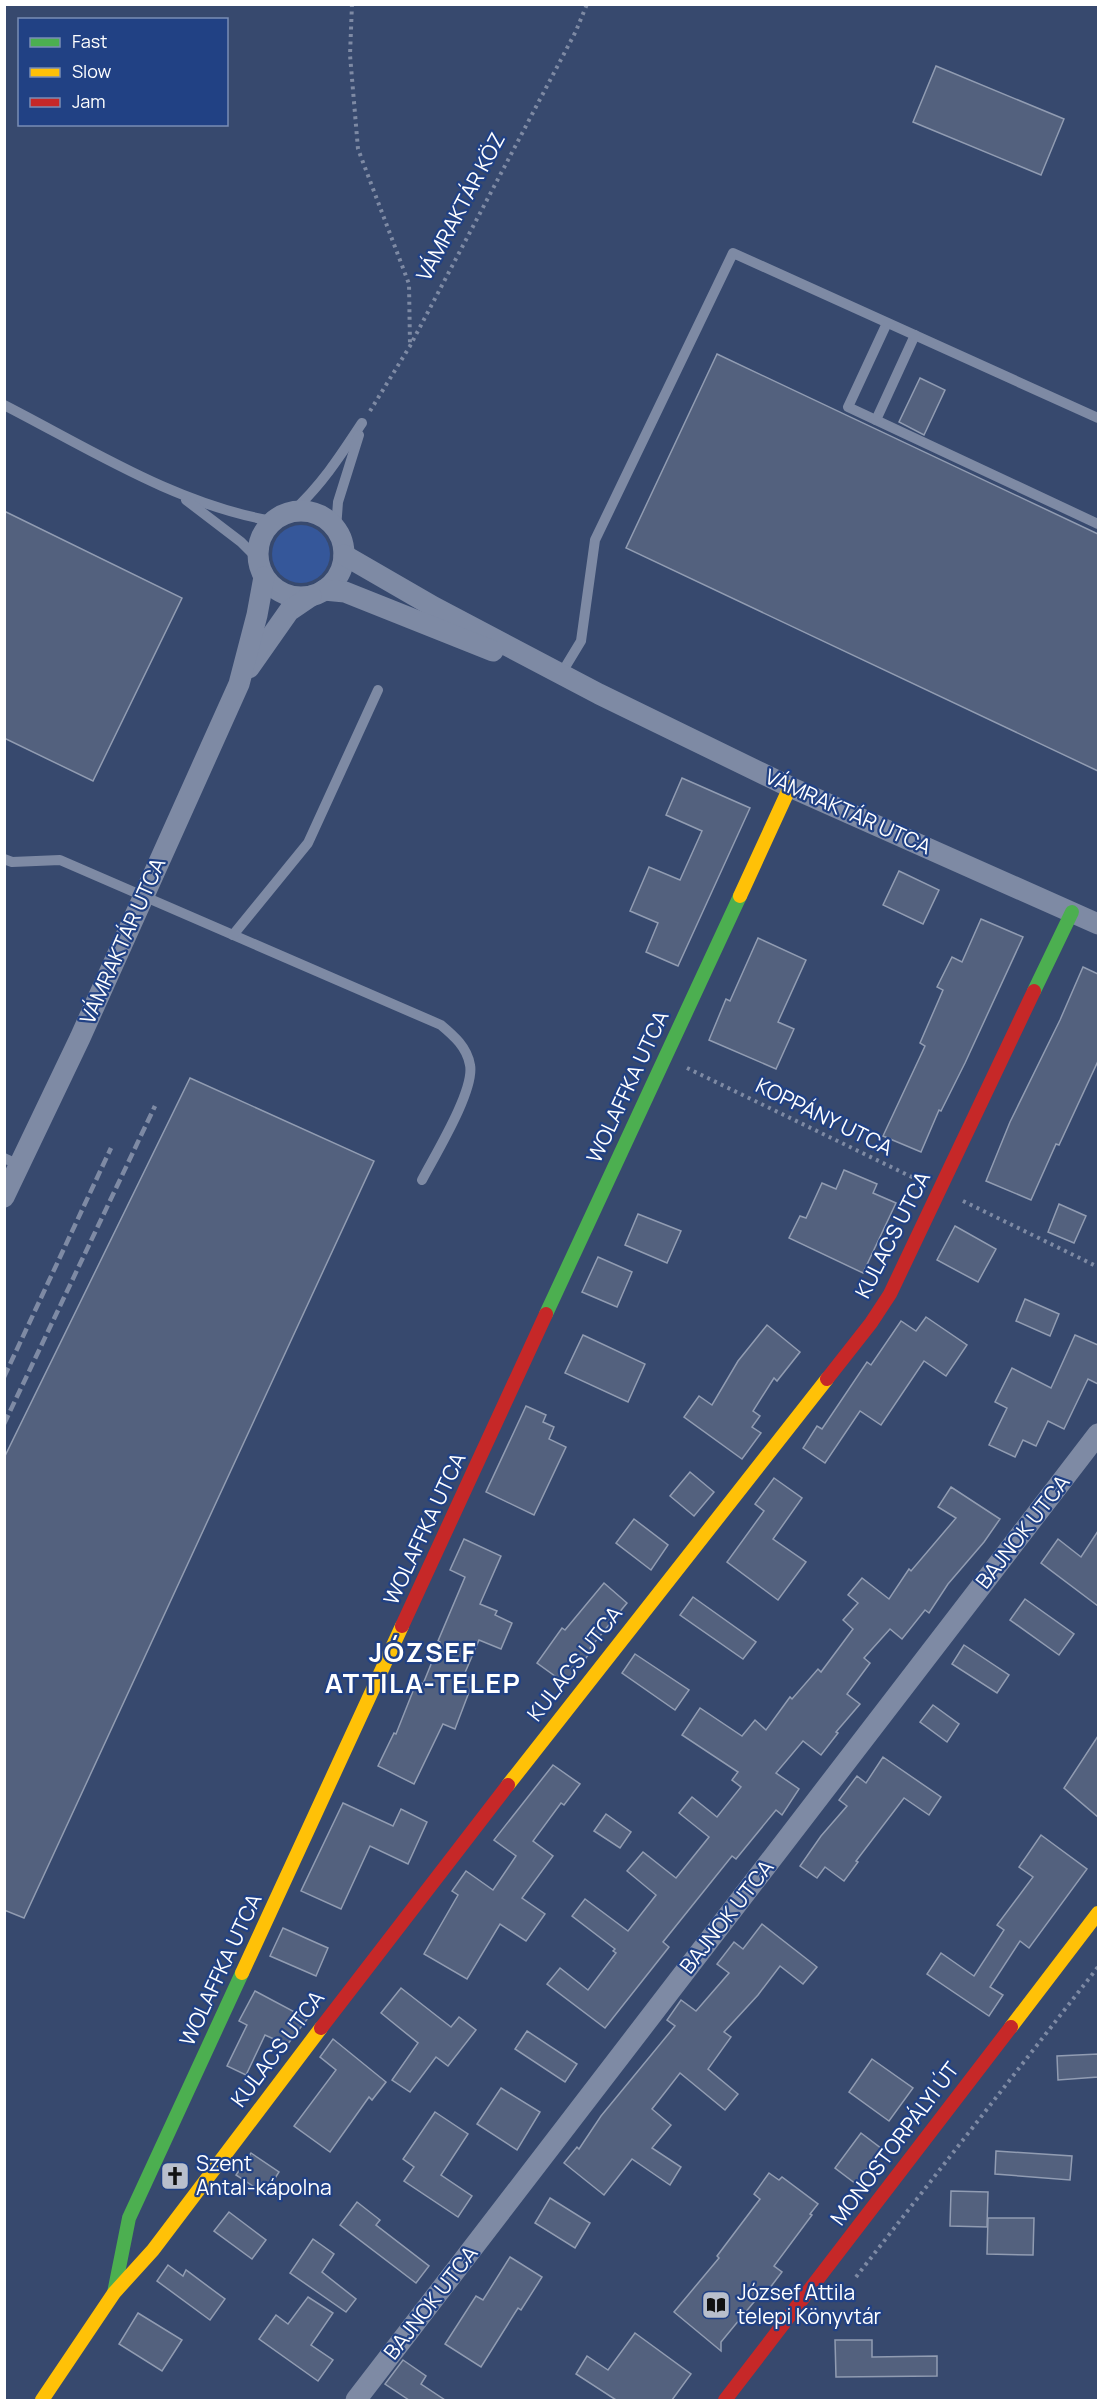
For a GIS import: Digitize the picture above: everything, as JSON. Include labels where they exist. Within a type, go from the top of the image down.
[{"type":"street","points":[[292,512],[313,513],[326,519],[336,528],[342,541],[344,555],[341,569],[334,581],[318,593],[293,597],[276,590],[261,568],[258,545],[264,532],[273,521],[292,512]]},
{"type":"street","name":"VÁMRAKTÁR UTCA","points":[[344,555],[376,575],[599,694],[790,787],[1098,924]]},
{"type":"street","name":"VÁMRAKTÁR UTCA","points":[[4,1197],[12,1161],[80,1038],[239,684],[257,615],[261,568]]},
{"type":"street","name":"VÁMRAKTÁR UTCA","points":[[239,684],[289,611],[318,593],[345,592],[599,694]]},
{"type":"street","name":"WOLAFFKA UTCA","points":[[114,2293],[129,2218],[790,787]]},
{"type":"street","name":"KULACS UTCA","points":[[42,2400],[114,2293],[153,2250],[446,1864],[871,1323],[890,1294],[1072,912]]},
{"type":"street","name":"BAJNOK UTCA","points":[[356,2400],[1098,1434]]},
{"type":"street","name":"MONOSTORPÁLYI ÚT","points":[[725,2400],[1098,1913]]},
{"type":"lane","points":[[561,674],[581,641],[595,540],[733,253],[1098,418]]},
{"type":"lane","points":[[887,323],[848,407],[1098,524]]},
{"type":"lane","points":[[876,420],[915,335]]},
{"type":"lane","points":[[4,405],[179,495],[241,542],[261,568]]},
{"type":"lane","points":[[292,512],[309,497],[338,460],[362,423]]},
{"type":"lane","points":[[336,528],[338,502],[362,423]]},
{"type":"lane","points":[[179,495],[251,517],[273,521]]},
{"type":"lane","points":[[233,935],[308,843],[378,690]]},
{"type":"lane","points":[[4,859],[12,862],[60,860],[441,1025],[460,1041],[471,1066],[466,1094],[422,1180]]},
{"type":"path","points":[[352,4],[350,55],[358,149],[409,284],[410,346]]},
{"type":"path","name":"VÁMRAKTÁR KÖZ","points":[[362,423],[410,346],[576,31],[587,4]]},
{"type":"path","name":"KOPPÁNY UTCA","points":[[665,1058],[1098,1267]]},
{"type":"path","points":[[855,2278],[1098,1967]]},
{"type":"shaded area","points":[[295,525],[307,525],[322,533],[330,548],[330,560],[322,575],[307,583],[295,583],[280,575],[272,560],[272,548],[280,533]]},
{"type":"building","points":[[936,66],[1064,119],[1041,175],[913,122]]},
{"type":"building","points":[[717,354],[1098,534],[1098,771],[626,548]]},
{"type":"building","points":[[920,378],[945,390],[924,435],[899,422]]},
{"type":"building","points":[[4,511],[182,598],[93,781],[4,738]]},
{"type":"building","points":[[682,778],[750,808],[678,966],[646,952],[658,923],[630,911],[649,867],[680,880],[702,831],[666,815]]},
{"type":"building","points":[[899,871],[939,890],[923,924],[883,905]]},
{"type":"building","points":[[981,919],[1023,937],[921,1152],[883,1136],[925,1046],[920,1043],[943,990],[937,987],[952,957],[962,962]]},
{"type":"building","points":[[758,938],[806,960],[778,1022],[794,1029],[776,1069],[709,1040],[726,999],[730,1001]]},
{"type":"building","points":[[1083,967],[1098,974],[1098,1061],[1031,1200],[986,1181],[1010,1122]]},
{"type":"building","points":[[190,1078],[374,1161],[24,1918],[4,1910],[4,1458]]},
{"type":"building","points":[[844,1170],[877,1184],[873,1193],[896,1203],[863,1273],[789,1238],[800,1216],[806,1218],[822,1183],[836,1189]]},
{"type":"building","points":[[1059,1204],[1086,1216],[1074,1243],[1048,1232]]},
{"type":"building","points":[[638,1214],[681,1231],[667,1263],[625,1245]]},
{"type":"building","points":[[955,1226],[996,1249],[978,1282],[937,1260]]},
{"type":"building","points":[[598,1257],[632,1272],[617,1307],[582,1292]]},
{"type":"building","points":[[1025,1299],[1059,1314],[1050,1336],[1016,1321]]},
{"type":"building","points":[[926,1317],[967,1345],[946,1376],[924,1361],[881,1425],[860,1411],[825,1463],[803,1448],[817,1426],[822,1429],[867,1362],[871,1365],[901,1321],[916,1331]]},
{"type":"building","points":[[767,1325],[800,1352],[777,1381],[774,1378],[753,1411],[760,1416],[752,1427],[761,1433],[742,1459],[684,1417],[699,1396],[712,1405],[738,1361]]},
{"type":"building","points":[[583,1335],[645,1364],[628,1402],[565,1373]]},
{"type":"building","points":[[1075,1335],[1098,1345],[1098,1384],[1088,1379],[1064,1429],[1048,1421],[1036,1446],[1023,1440],[1015,1457],[989,1445],[1007,1408],[995,1402],[1012,1368],[1051,1388]]},
{"type":"building","points":[[526,1406],[546,1415],[543,1422],[554,1427],[549,1439],[566,1447],[534,1515],[486,1492]]},
{"type":"building","points":[[690,1472],[714,1492],[694,1516],[670,1496]]},
{"type":"building","points":[[774,1478],[802,1498],[773,1539],[806,1562],[778,1600],[727,1562],[764,1511],[755,1504]]},
{"type":"building","points":[[951,1487],[1000,1519],[984,1542],[948,1584],[929,1613],[925,1610],[902,1639],[890,1629],[864,1658],[870,1663],[847,1694],[860,1704],[836,1732],[838,1733],[821,1755],[803,1741],[776,1773],[799,1789],[782,1815],[776,1810],[736,1859],[732,1856],[663,1942],[669,1947],[605,2028],[547,1984],[560,1968],[588,1990],[616,1953],[613,1951],[615,1949],[572,1916],[585,1899],[628,1931],[656,1895],[627,1871],[643,1852],[676,1878],[709,1837],[679,1813],[692,1797],[717,1817],[741,1787],[732,1780],[738,1772],[682,1735],[700,1708],[742,1736],[755,1720],[766,1730],[790,1697],[792,1699],[818,1669],[821,1672],[853,1629],[843,1620],[858,1603],[848,1595],[862,1578],[889,1599],[909,1569],[911,1571],[956,1518],[938,1507]]},
{"type":"building","points":[[634,1519],[668,1545],[651,1570],[616,1543]]},
{"type":"building","points":[[1098,1531],[1098,1606],[1041,1563],[1058,1539],[1081,1557]]},
{"type":"building","points":[[464,1539],[501,1556],[480,1604],[497,1611],[495,1615],[512,1623],[501,1649],[479,1640],[464,1675],[474,1679],[455,1729],[443,1724],[414,1784],[378,1766],[394,1733],[396,1734],[417,1681],[423,1684],[465,1577],[450,1570]]},
{"type":"building","points":[[604,1583],[627,1603],[590,1648],[592,1650],[566,1684],[537,1663],[562,1628],[565,1630]]},
{"type":"building","points":[[693,1597],[756,1642],[743,1659],[680,1615]]},
{"type":"building","points":[[1025,1599],[1074,1634],[1059,1655],[1010,1620]]},
{"type":"building","points":[[964,1645],[1009,1675],[997,1693],[952,1664]]},
{"type":"building","points":[[635,1654],[689,1690],[675,1710],[622,1673]]},
{"type":"building","points":[[933,1705],[959,1724],[947,1742],[920,1722]]},
{"type":"building","points":[[1098,1736],[1098,1817],[1064,1788]]},
{"type":"building","points":[[883,1757],[941,1797],[929,1815],[904,1798],[856,1861],[858,1862],[844,1881],[825,1867],[817,1878],[800,1866],[821,1836],[847,1806],[839,1800],[857,1776],[866,1783]]},
{"type":"building","points":[[553,1765],[580,1784],[564,1805],[561,1803],[533,1841],[553,1856],[522,1898],[545,1914],[526,1941],[500,1924],[467,1979],[424,1954],[458,1895],[452,1891],[466,1871],[493,1890],[516,1856],[494,1840]]},
{"type":"building","points":[[343,1803],[393,1826],[401,1809],[427,1822],[408,1864],[370,1846],[341,1909],[301,1891]]},
{"type":"building","points":[[606,1814],[631,1832],[620,1848],[594,1831]]},
{"type":"building","points":[[1041,1835],[1087,1869],[1029,1948],[1020,1941],[990,1987],[1003,1995],[989,2016],[927,1974],[941,1953],[974,1976],[1004,1930],[997,1925],[1033,1877],[1019,1867]]},
{"type":"building","points":[[762,1924],[817,1967],[803,1984],[780,1966],[758,1995],[724,2032],[731,2037],[708,2069],[738,2094],[725,2110],[680,2073],[652,2109],[671,2125],[652,2148],[681,2167],[670,2185],[632,2159],[604,2195],[564,2163],[577,2147],[579,2149],[601,2116],[675,2026],[667,2020],[681,2000],[696,2011],[729,1973],[717,1964],[734,1942],[743,1949]]},
{"type":"building","points":[[283,1928],[328,1948],[316,1976],[270,1956]]},
{"type":"building","points":[[401,1988],[451,2027],[459,2017],[476,2030],[448,2066],[436,2057],[410,2092],[392,2080],[418,2043],[381,2013]]},
{"type":"building","points":[[255,1991],[300,2015],[301,2012],[308,2018],[287,2045],[265,2035],[246,2075],[227,2066],[247,2025],[239,2021]]},
{"type":"building","points":[[527,2031],[577,2064],[565,2082],[515,2049]]},
{"type":"building","points":[[333,2039],[386,2082],[372,2100],[369,2097],[330,2152],[294,2126],[336,2070],[320,2057]]},
{"type":"building","points":[[1098,2054],[1098,2077],[1058,2080],[1057,2056]]},
{"type":"building","points":[[872,2059],[913,2088],[889,2121],[849,2092]]},
{"type":"building","points":[[501,2088],[540,2112],[517,2150],[477,2124]]},
{"type":"building","points":[[435,2112],[468,2134],[441,2175],[472,2196],[458,2217],[404,2181],[414,2167],[403,2159]]},
{"type":"building","points":[[861,2133],[882,2149],[856,2184],[835,2168]]},
{"type":"building","points":[[996,2151],[1072,2156],[1070,2180],[995,2174]]},
{"type":"building","points":[[251,2153],[279,2172],[265,2194],[236,2175]]},
{"type":"building","points":[[769,2173],[779,2180],[782,2177],[818,2204],[774,2266],[782,2272],[766,2293],[763,2291],[721,2342],[721,2351],[674,2312],[719,2258],[717,2256],[760,2199],[754,2194]]},
{"type":"building","points":[[951,2191],[988,2192],[987,2227],[950,2226]]},
{"type":"building","points":[[550,2198],[590,2223],[575,2248],[535,2223]]},
{"type":"building","points":[[357,2202],[380,2220],[376,2225],[429,2266],[416,2283],[340,2225]]},
{"type":"building","points":[[229,2212],[266,2240],[252,2259],[214,2231]]},
{"type":"building","points":[[988,2218],[1034,2218],[1033,2255],[987,2254]]},
{"type":"building","points":[[313,2239],[334,2254],[322,2272],[356,2299],[346,2312],[290,2273]]},
{"type":"building","points":[[510,2257],[542,2277],[521,2310],[518,2308],[481,2367],[445,2344],[476,2296],[483,2300]]},
{"type":"building","points":[[168,2265],[183,2276],[186,2270],[225,2299],[210,2320],[157,2281]]},
{"type":"building","points":[[308,2297],[333,2313],[311,2345],[333,2360],[318,2381],[259,2339],[276,2315],[288,2324]]},
{"type":"building","points":[[138,2313],[182,2340],[162,2371],[119,2344]]},
{"type":"building","points":[[635,2333],[691,2374],[672,2400],[616,2400],[576,2374],[587,2356],[608,2370]]},
{"type":"building","points":[[835,2340],[872,2340],[872,2357],[937,2356],[937,2376],[836,2377]]},
{"type":"building","points":[[403,2360],[426,2376],[421,2384],[445,2400],[409,2400],[385,2384]]},
{"type":"railway","points":[[4,1424],[155,1106]]},
{"type":"railway","points":[[4,1377],[111,1148]]},
{"type":"traffic: fast","points":[[546,1314],[740,896]]},
{"type":"traffic: fast","points":[[1034,991],[1072,912]]},
{"type":"traffic: fast","points":[[114,2293],[129,2218],[242,1973]]},
{"type":"traffic: slow","points":[[740,896],[790,787]]},
{"type":"traffic: slow","points":[[508,1785],[827,1379]]},
{"type":"traffic: slow","points":[[242,1973],[402,1626]]},
{"type":"traffic: slow","points":[[1011,2027],[1098,1913]]},
{"type":"traffic: slow","points":[[42,2400],[114,2293],[153,2250],[321,2028]]},
{"type":"traffic: jam","points":[[827,1379],[871,1323],[890,1294],[1034,991]]},
{"type":"traffic: jam","points":[[402,1626],[546,1314]]},
{"type":"traffic: jam","points":[[321,2028],[508,1785]]},
{"type":"traffic: jam","points":[[725,2400],[1011,2027]]},
{"type":"place","name":"Szent Antal-kápolna","points":[[175,2176]]},
{"type":"place","name":"József Attila telepi Könyvtár","points":[[716,2305]]},
{"type":"district","name":"JÓZSEF ATTILA-TELEP","points":[[423,1668]]}]
